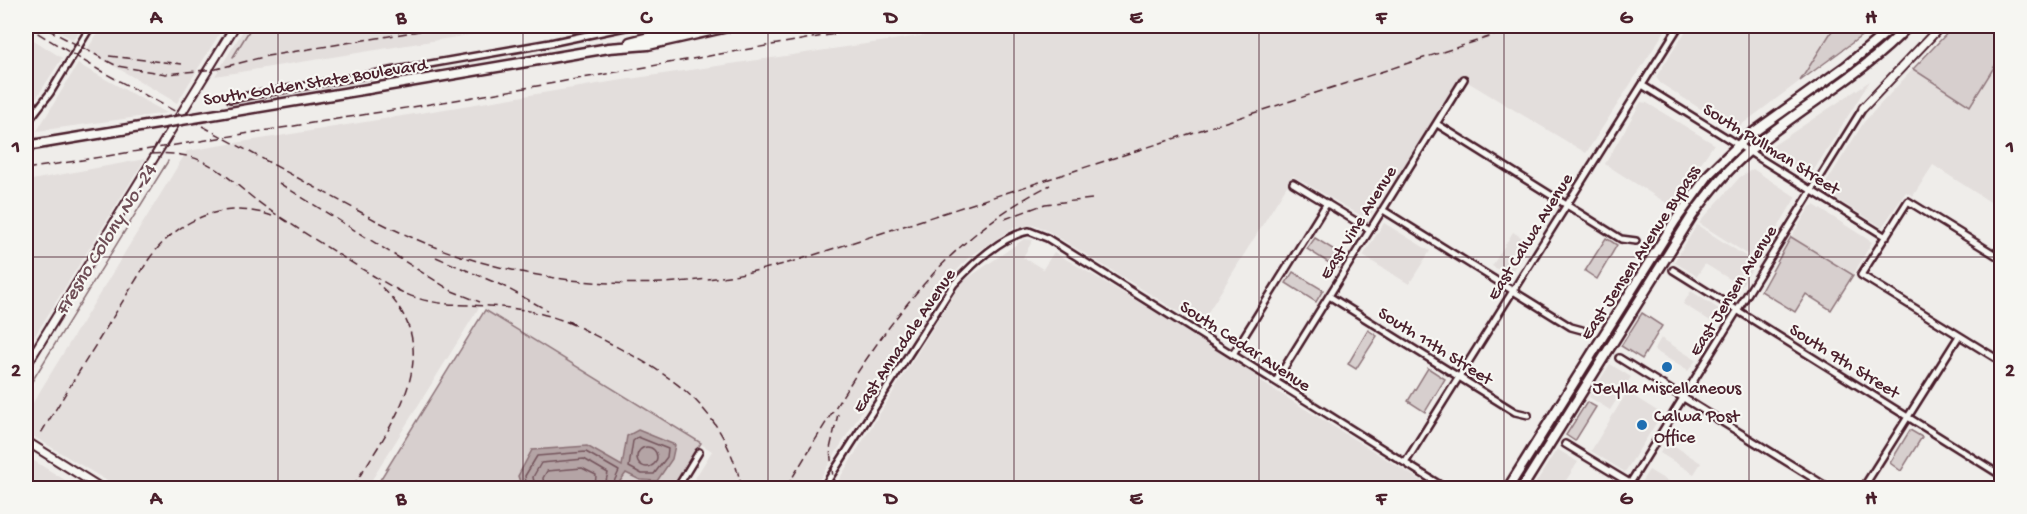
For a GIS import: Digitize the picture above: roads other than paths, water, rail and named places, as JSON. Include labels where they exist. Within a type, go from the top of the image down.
[{"type":"main road","name":"South Golden State Boulevard","points":[[26,146],[609,48],[693,26]]},
{"type":"main road","name":"South Golden State Boulevard","points":[[609,48],[648,45],[732,26]]},
{"type":"main road","name":"East Jensen Avenue Bypass","points":[[1508,489],[1680,213],[1710,173],[1738,145],[1860,56],[1894,26]]},
{"type":"main road","name":"East Jensen Avenue Bypass","points":[[1522,489],[1692,216],[1748,151],[1871,61],[1908,26]]},
{"type":"street","points":[[26,124],[50,93],[91,26]]},
{"type":"street","points":[[26,366],[235,26]]},
{"type":"street","points":[[230,99],[550,43],[630,26]]},
{"type":"street","name":"East Calwa Avenue","points":[[1405,463],[1679,26]]},
{"type":"street","points":[[1863,108],[1941,26]]},
{"type":"street","name":"East Vine Avenue","points":[[1276,381],[1464,80]]},
{"type":"street","name":"South Pullman Street","points":[[1642,85],[1886,237]]},
{"type":"street","name":"East Jensen Avenue","points":[[1629,486],[1863,108]]},
{"type":"street","points":[[1437,124],[1621,239],[1636,241]]},
{"type":"street","points":[[1293,183],[1370,230]]},
{"type":"street","points":[[2001,259],[1908,201],[1860,275],[2001,362]]},
{"type":"street","points":[[1233,354],[1327,203]]},
{"type":"street","points":[[1383,210],[1571,327],[1582,330]]},
{"type":"street","name":"South Cedar Avenue","points":[[1029,231],[1039,234],[1233,354],[1445,489]]},
{"type":"street","name":"East Annadale Avenue","points":[[823,489],[954,284],[974,264],[1011,238],[1029,231]]},
{"type":"street","name":"South 9th Street","points":[[1673,270],[2001,476]]},
{"type":"street","name":"South 11th Street","points":[[1329,296],[1515,412],[1528,415]]},
{"type":"street","points":[[1863,489],[1959,336]]},
{"type":"street","points":[[1619,358],[1829,489]]},
{"type":"street","points":[[26,441],[101,489]]},
{"type":"street","points":[[1565,444],[1629,486],[1638,489]]},
{"type":"street","points":[[677,489],[699,452]]},
{"type":"water","points":[[638,430],[675,445],[672,459],[657,481],[640,480],[626,473],[615,488],[522,488],[518,476],[532,450],[587,446],[622,466],[627,436]]},
{"type":"waterway","name":"Fresno Colony No. 24","points":[[233,57],[252,26]]},
{"type":"waterway","name":"Fresno Colony No. 24","points":[[26,391],[168,161]]},
{"type":"railway","points":[[26,26],[99,70],[377,221],[427,244],[478,261],[530,274],[582,281],[635,284],[689,281],[742,274],[795,261],[1523,26]]},
{"type":"railway","points":[[47,29],[117,66],[166,74],[216,69],[267,56],[450,26]]},
{"type":"railway","points":[[26,169],[468,98],[881,26]]},
{"type":"railway","points":[[109,56],[182,64]]},
{"type":"railway","points":[[151,154],[172,154],[205,162],[286,221],[407,295],[441,303],[522,310],[554,317],[574,325]]},
{"type":"railway","points":[[279,183],[452,291],[480,302]]},
{"type":"railway","points":[[786,488],[868,357],[929,278],[965,243],[1005,212],[1050,185]]},
{"type":"railway","points":[[1005,219],[1045,204],[1092,199]]},
{"type":"railway","points":[[41,433],[149,259],[161,245],[188,223],[203,216],[237,210],[254,211],[272,216]]},
{"type":"railway","points":[[436,257],[503,286],[547,310]]},
{"type":"railway","points":[[352,488],[398,412],[408,386],[413,360],[411,334],[399,308],[377,283]]},
{"type":"railway","points":[[568,321],[653,367],[698,403],[716,426],[731,454],[742,488]]},
{"type":"railway","points":[[834,488],[830,449],[838,414]]},
{"type":"place","name":"Jeylla Miscellaneous","points":[[1667,367]]},
{"type":"place","name":"Calwa Post Office","points":[[1642,425]]}]
